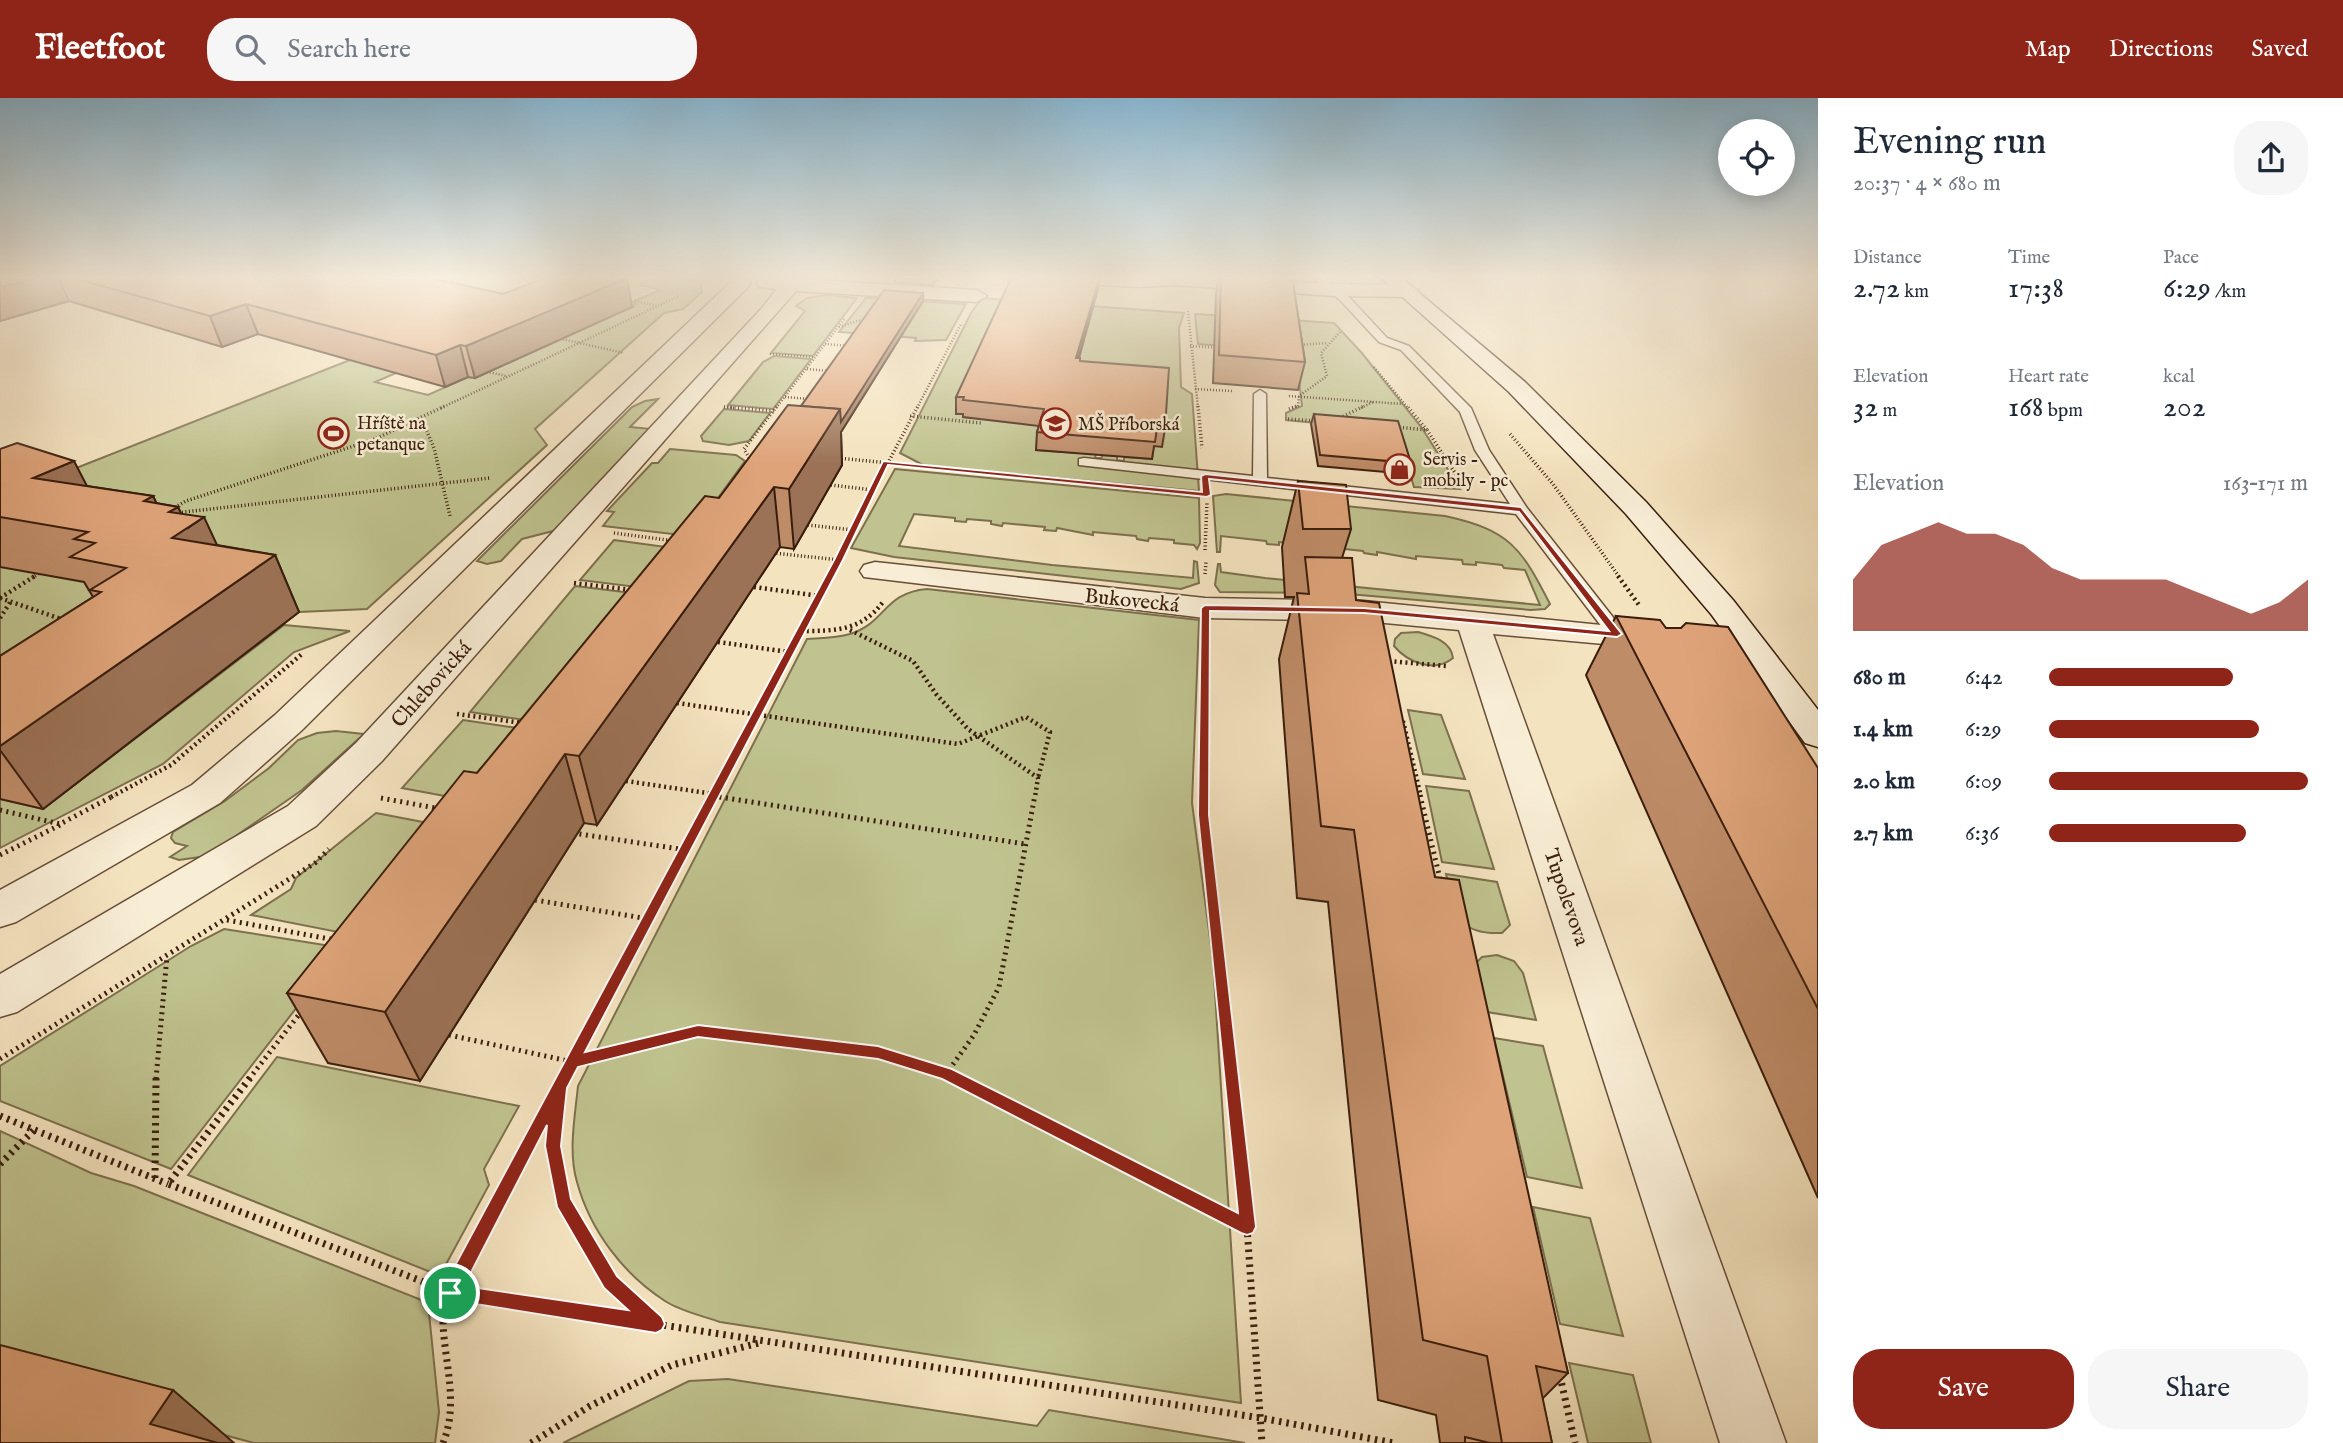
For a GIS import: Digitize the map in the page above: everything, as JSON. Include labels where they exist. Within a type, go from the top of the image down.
[{"type":"street","points":[[0,910],[205,794],[288,723],[671,339]]},
{"type":"street","name":"Chlebovická","points":[[0,998],[302,816],[369,751],[745,339]]},
{"type":"street","points":[[1463,339],[1517,387],[1690,567],[1818,736]]},
{"type":"street","name":"Bukovecká","points":[[888,573],[1205,608],[1364,611],[1474,622]]},
{"type":"street","points":[[1474,622],[1624,649],[1758,654]]},
{"type":"street","name":"Tupolevova","points":[[1474,622],[1753,1443]]},
{"type":"lane","points":[[1382,339],[1405,348],[1466,411],[1482,450],[1521,510],[1624,649]]},
{"type":"lane","points":[[1260,394],[1260,482]]},
{"type":"lane","points":[[1084,462],[1521,510]]},
{"type":"path","points":[[557,339],[624,354]]},
{"type":"path","points":[[493,477],[163,514],[186,501],[347,450],[590,339]]},
{"type":"path","points":[[744,449],[829,339]]},
{"type":"path","points":[[443,1443],[448,1431],[452,1399],[443,1321],[450,1293],[953,339]]},
{"type":"path","points":[[1190,339],[1205,476],[1205,550]]},
{"type":"path","points":[[1299,396],[1327,376],[1321,353],[1333,339]]},
{"type":"path","points":[[1292,346],[1329,343]]},
{"type":"path","points":[[825,344],[851,346]]},
{"type":"path","points":[[1190,346],[1230,349]]},
{"type":"path","points":[[768,354],[815,358]]},
{"type":"path","points":[[1368,361],[1427,430],[1462,483]]},
{"type":"path","points":[[806,369],[834,371]]},
{"type":"path","points":[[482,371],[507,377]]},
{"type":"path","points":[[1195,389],[1404,404]]},
{"type":"path","points":[[784,397],[814,400]]},
{"type":"path","points":[[1339,422],[1337,419],[1374,402]]},
{"type":"path","points":[[720,407],[774,411]]},
{"type":"path","points":[[911,416],[981,423]]},
{"type":"path","points":[[420,418],[434,448],[451,520]]},
{"type":"path","points":[[1281,418],[1327,421]]},
{"type":"path","points":[[1389,426],[1427,430]]},
{"type":"path","points":[[761,428],[772,429]]},
{"type":"path","points":[[744,449],[756,450]]},
{"type":"path","points":[[744,449],[752,459],[746,468]]},
{"type":"path","points":[[833,458],[1073,481]]},
{"type":"path","points":[[831,485],[873,490]]},
{"type":"path","points":[[808,525],[853,530]]},
{"type":"path","points":[[603,532],[679,541]]},
{"type":"path","points":[[773,553],[838,560],[888,573],[877,611],[850,631]]},
{"type":"path","points":[[1206,562],[1203,815],[1247,1227],[1262,1443]]},
{"type":"path","points":[[0,598],[44,571]]},
{"type":"path","points":[[574,583],[635,590]]},
{"type":"path","points":[[754,587],[820,596]]},
{"type":"path","points":[[0,598],[70,623]]},
{"type":"path","points":[[0,618],[12,601]]},
{"type":"path","points":[[801,631],[850,631],[913,661],[936,694],[968,729],[1038,778]]},
{"type":"path","points":[[718,642],[789,652]]},
{"type":"path","points":[[1385,650],[1392,674]]},
{"type":"path","points":[[0,855],[171,765],[298,655],[309,651]]},
{"type":"path","points":[[677,703],[958,744],[1026,717],[1049,732],[999,987],[974,1035],[946,1074]]},
{"type":"path","points":[[1401,713],[1441,886]]},
{"type":"path","points":[[457,714],[529,724]]},
{"type":"path","points":[[626,781],[1025,844]]},
{"type":"path","points":[[381,797],[443,809]]},
{"type":"path","points":[[0,810],[60,824]]},
{"type":"path","points":[[570,833],[686,850]]},
{"type":"path","points":[[535,900],[649,919]]},
{"type":"path","points":[[225,919],[340,941]]},
{"type":"path","points":[[155,1178],[153,1121],[158,1027],[167,956]]},
{"type":"path","points":[[168,1184],[307,1003]]},
{"type":"path","points":[[449,1035],[573,1062],[698,1031],[878,1052],[946,1074],[1247,1227]]},
{"type":"path","points":[[559,1087],[553,1146],[563,1202],[610,1282],[656,1324]]},
{"type":"path","points":[[0,1116],[450,1293],[1261,1418],[1394,1443]]},
{"type":"path","points":[[0,1164],[35,1129]]},
{"type":"path","points":[[531,1443],[590,1406],[672,1365],[763,1342]]},
{"type":"path","points":[[1557,1363],[1575,1443]]},
{"type":"green space","points":[[404,339],[476,339],[375,382],[428,395],[468,377],[475,378],[560,339],[635,339],[535,429],[547,445],[367,609],[299,612],[230,600],[118,588],[0,735],[0,498]]},
{"type":"green space","points":[[783,339],[826,339],[813,356],[771,353]]},
{"type":"green space","points":[[916,339],[947,339],[946,340],[915,341]]},
{"type":"green space","name":"MŠ Příborská","points":[[958,339],[1179,339],[1181,387],[1192,394],[1199,491],[925,466],[900,453]],"holes":[[[985,348],[1053,353],[1059,351],[1064,354],[1066,349],[1073,349],[1070,362],[1077,363],[1069,364],[1067,376],[1078,374],[1078,377],[1150,383],[1149,398],[1156,401],[1148,401],[1147,404],[1130,403],[1129,406],[1118,402],[1118,398],[1061,393],[1054,419],[1062,420],[1054,421],[1053,425],[1101,429],[1101,426],[1107,426],[1107,429],[1155,433],[1154,443],[1162,446],[1154,446],[1152,459],[1124,457],[1124,461],[1117,460],[1117,456],[1103,455],[1101,458],[1095,458],[1096,454],[1037,450],[1046,417],[987,412],[979,419],[970,415],[969,418],[963,417],[964,414],[956,413],[966,391],[1039,397],[1045,395],[1045,398],[1051,398],[1059,370],[1006,366],[998,371],[990,368],[984,370],[984,367],[977,366]]]},
{"type":"green space","points":[[1197,339],[1349,339],[1422,428],[1460,489],[1414,487],[1403,451],[1337,425],[1286,420],[1286,413],[1302,406],[1298,372],[1251,348],[1198,344]]},
{"type":"green space","points":[[774,356],[811,359],[773,409],[728,405],[763,362]]},
{"type":"green space","points":[[658,399],[630,427],[651,429],[557,530],[522,539],[501,561],[487,564],[477,561],[632,407]]},
{"type":"green space","points":[[724,409],[770,413],[749,441],[729,445],[703,441],[701,436]]},
{"type":"green space","points":[[670,449],[736,455],[745,461],[690,536],[603,526],[614,512],[607,511],[652,463],[658,463]]},
{"type":"green space","points":[[895,469],[1199,498],[1200,543],[1197,549],[1194,545],[1174,543],[1174,540],[1149,538],[1148,541],[1137,539],[1136,536],[1093,532],[1093,535],[1057,528],[1056,531],[1044,530],[1045,527],[1003,523],[1002,526],[991,524],[991,521],[955,521],[955,518],[914,514],[899,546],[1052,565],[1193,578],[1194,561],[1197,562],[1199,583],[1181,589],[894,557],[851,548]]},
{"type":"green space","points":[[1226,494],[1445,516],[1467,521],[1499,535],[1511,544],[1530,568],[1550,604],[1545,609],[1531,610],[1337,593],[1220,592],[1215,585],[1218,564],[1221,572],[1265,578],[1540,605],[1525,570],[1504,568],[1502,565],[1476,562],[1476,565],[1463,564],[1462,560],[1416,556],[1416,559],[1377,552],[1377,555],[1363,551],[1279,542],[1279,545],[1267,544],[1266,541],[1221,536],[1220,552],[1217,552],[1213,496]]},
{"type":"green space","points":[[614,540],[666,547],[645,588],[580,580]]},
{"type":"green space","points":[[575,586],[640,594],[538,722],[470,712]]},
{"type":"green space","points":[[927,589],[1199,620],[1192,803],[1213,961],[1241,1403],[720,1322],[671,1305],[635,1278],[599,1234],[583,1200],[573,1159],[578,1086],[807,639],[850,634],[862,629],[901,596]]},
{"type":"green space","points":[[284,625],[350,631],[294,652],[163,764],[0,848],[0,799],[43,809]]},
{"type":"green space","points":[[1418,632],[1445,643],[1453,658],[1438,665],[1422,664],[1407,657],[1394,646],[1395,639],[1401,633]]},
{"type":"green space","points":[[1408,710],[1441,715],[1465,779],[1423,774]]},
{"type":"green space","points":[[463,720],[531,730],[466,800],[402,788]]},
{"type":"green space","points":[[336,731],[364,734],[302,790],[207,856],[179,860],[170,857],[187,846],[175,843],[171,838],[173,832],[225,801],[269,768],[298,740],[317,733]]},
{"type":"green space","points":[[1426,786],[1469,791],[1494,869],[1442,862]]},
{"type":"green space","points":[[376,813],[428,823],[353,935],[251,915],[291,889],[296,878]]},
{"type":"green space","points":[[1446,874],[1497,882],[1510,925],[1502,933],[1486,933],[1466,925],[1455,910]]},
{"type":"green space","points":[[224,929],[343,948],[171,1169],[0,1101],[0,1066],[191,946]]},
{"type":"green space","points":[[1497,955],[1514,961],[1523,973],[1536,1020],[1487,1012],[1476,963],[1482,957]]},
{"type":"green space","points":[[1494,1038],[1543,1046],[1582,1188],[1527,1177]]},
{"type":"green space","points":[[277,1057],[519,1106],[484,1169],[489,1185],[444,1268],[433,1273],[188,1175]]},
{"type":"green space","points":[[0,1131],[91,1173],[134,1186],[424,1301],[429,1313],[439,1412],[435,1443],[254,1443],[0,1375]]},
{"type":"green space","points":[[1533,1207],[1590,1218],[1623,1336],[1560,1324]]},
{"type":"green space","points":[[1569,1363],[1633,1375],[1651,1443],[1588,1443]]},
{"type":"green space","points":[[728,1379],[1037,1426],[1049,1410],[1245,1443],[563,1443],[689,1381]]},
{"type":"building","points":[[376,339],[483,339],[436,355]]},
{"type":"building","points":[[849,339],[894,339],[841,422],[840,409],[801,406]]},
{"type":"building","points":[[983,339],[1082,339],[1076,358],[1080,358],[1080,361],[1169,368],[1165,429],[1157,428],[1155,442],[1037,432],[1044,409],[956,397]]},
{"type":"building","points":[[1219,339],[1301,339],[1305,362],[1219,355]]},
{"type":"building","points":[[788,405],[840,409],[789,489],[774,487],[579,756],[565,754],[385,1012],[287,993],[464,771],[477,773],[705,496],[719,498]]},
{"type":"building","points":[[1314,414],[1398,421],[1411,463],[1320,455]]},
{"type":"building","points":[[17,443],[74,461],[33,478],[153,496],[144,501],[178,507],[169,512],[204,517],[172,538],[275,555],[0,746],[0,656],[101,592],[90,590],[126,568],[70,557],[95,543],[74,539],[88,532],[0,517],[0,449]]},
{"type":"building","points":[[1298,481],[1346,485],[1351,529],[1303,529]]},
{"type":"building","points":[[1305,557],[1352,558],[1356,600],[1379,603],[1435,877],[1459,880],[1568,1373],[1536,1366],[1552,1443],[1502,1443],[1487,1356],[1423,1340],[1354,830],[1321,826],[1297,593],[1309,594]]},
{"type":"building","points":[[1616,616],[1660,620],[1666,628],[1681,628],[1686,623],[1728,627],[1818,768],[1818,1009]]},
{"type":"building","points":[[0,1345],[173,1390],[150,1424],[218,1443],[0,1443]]},
{"type":"building","points":[[1465,1437],[1490,1443],[1465,1443]]},
{"type":"place","name":"MŠ Příborská","points":[[1055,424]]},
{"type":"place","name":"Hříště na petanque","points":[[334,433]]},
{"type":"place","name":"Servis - mobily - pc","points":[[1400,469]]},
{"type":"route","points":[[450,1293],[573,1062],[698,1031],[878,1052],[946,1074],[1247,1227],[1203,815],[1205,608],[1364,611],[1617,634],[1521,510],[1205,476],[1207,495],[886,463],[838,560],[559,1087],[553,1146],[563,1202],[610,1282],[656,1324],[450,1293]]}]
